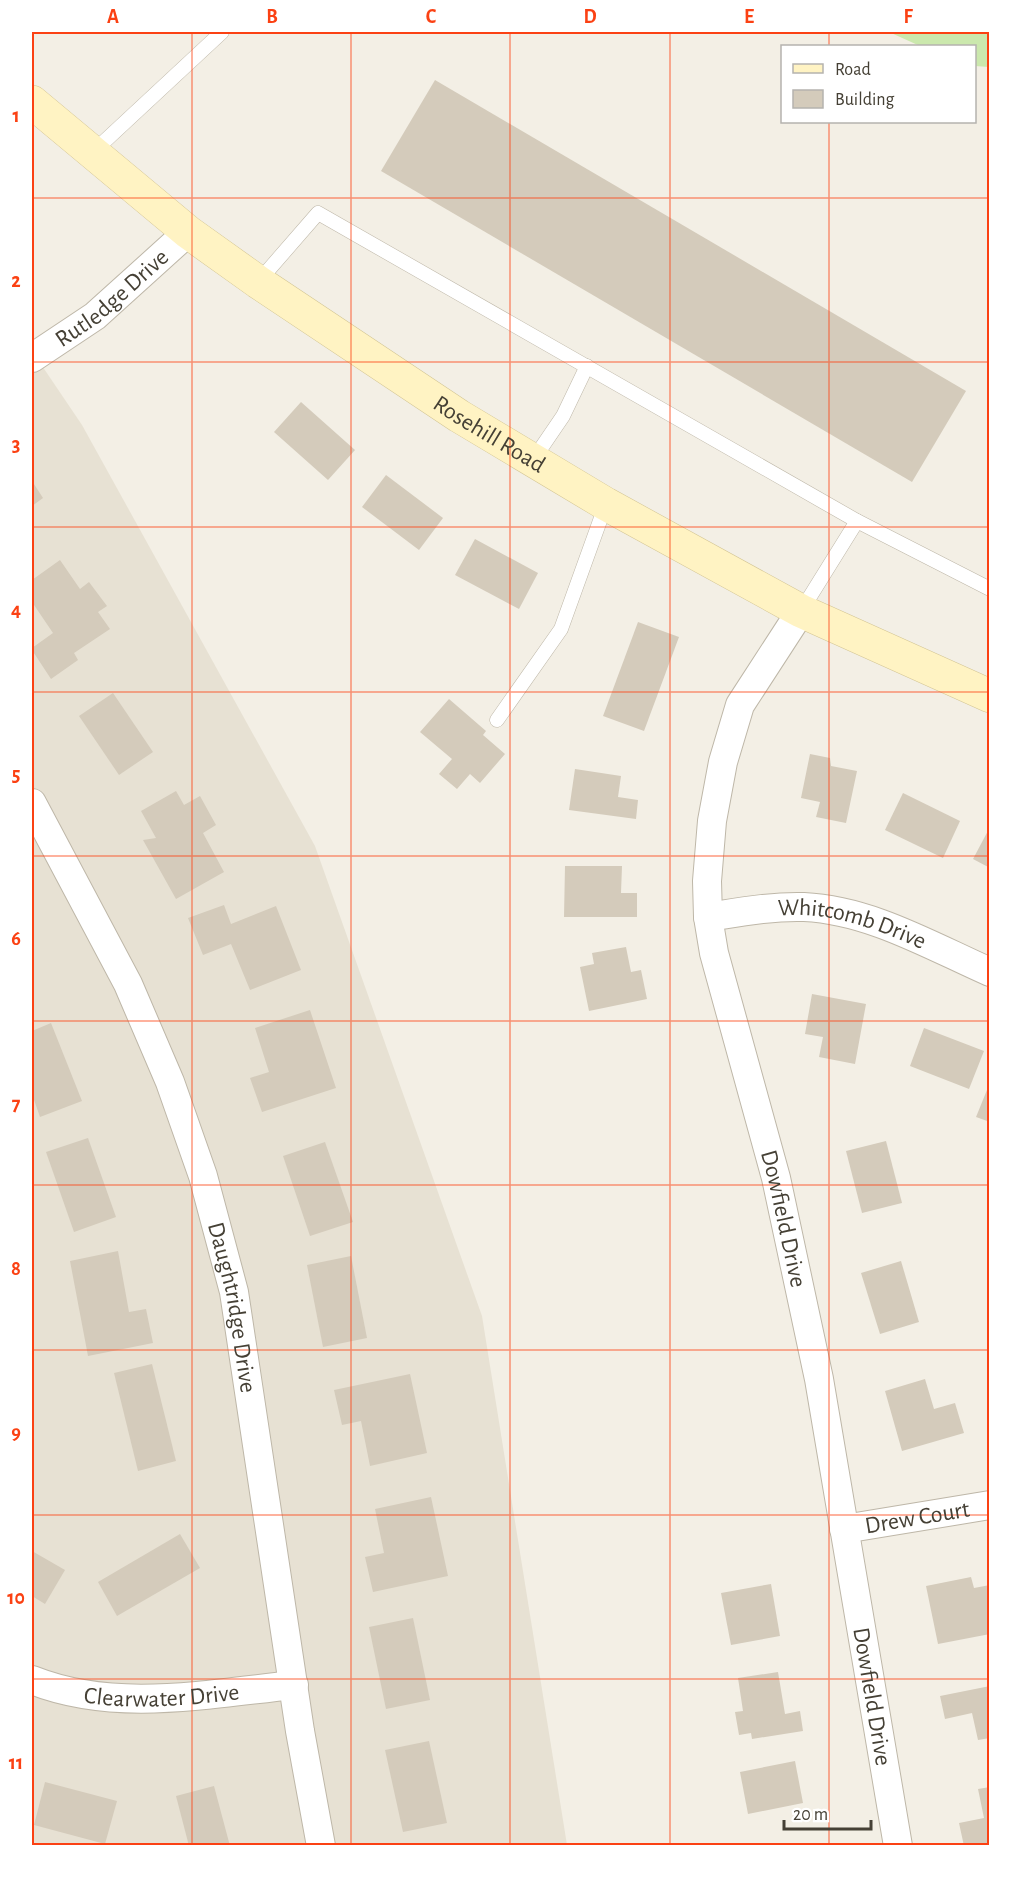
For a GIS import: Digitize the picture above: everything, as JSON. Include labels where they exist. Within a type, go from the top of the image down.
[{"type":"main road","name":"Rosehill Road","points":[[32,102],[188,232],[450,411],[606,504],[801,611],[990,696]]},
{"type":"street","name":"Rutledge Drive","points":[[32,358],[94,316],[188,232]]},
{"type":"street","name":"Dowfield Drive","points":[[801,611],[740,705],[733,728],[723,762],[712,820],[707,880],[708,917],[714,953],[776,1178],[819,1379],[898,1845]]},
{"type":"street","name":"Daughtridge Drive","points":[[32,803],[128,984],[170,1082],[203,1176],[234,1292],[294,1685],[321,1845]]},
{"type":"street","name":"Whitcomb Drive","points":[[708,917],[766,908],[806,908],[845,913],[883,925],[990,972]]},
{"type":"street","name":"Drew Court","points":[[844,1529],[990,1504]]},
{"type":"street","name":"Clearwater Drive","points":[[32,1680],[56,1690],[115,1698],[155,1699],[294,1685]]},
{"type":"lane","points":[[92,153],[222,32]]},
{"type":"lane","points":[[258,282],[318,213],[857,521],[990,589]]},
{"type":"lane","points":[[532,461],[562,416],[587,366]]},
{"type":"lane","points":[[497,720],[561,629],[606,504]]},
{"type":"lane","points":[[801,611],[857,521]]},
{"type":"shaded area","points":[[32,351],[82,425],[315,846],[482,1316],[567,1845],[32,1845]]},
{"type":"green space","points":[[889,32],[989,32],[989,67],[976,66],[976,45],[918,45]]},
{"type":"building","points":[[435,80],[966,391],[912,482],[381,171]]},
{"type":"building","points":[[301,402],[355,450],[328,480],[274,432]]},
{"type":"building","points":[[386,475],[443,518],[419,550],[362,507]]},
{"type":"building","points":[[32,481],[43,498],[32,506]]},
{"type":"building","points":[[475,539],[538,573],[519,609],[455,575]]},
{"type":"building","points":[[60,560],[80,589],[89,582],[107,606],[98,612],[110,629],[74,653],[78,660],[51,679],[32,650],[53,633],[32,602],[32,580]]},
{"type":"building","points":[[638,622],[679,637],[644,731],[603,716]]},
{"type":"building","points":[[113,693],[153,752],[119,775],[79,716]]},
{"type":"building","points":[[449,699],[486,731],[483,735],[505,754],[480,783],[470,774],[457,789],[439,774],[452,759],[420,732]]},
{"type":"building","points":[[810,754],[830,758],[831,766],[857,771],[846,823],[816,817],[820,802],[801,798]]},
{"type":"building","points":[[575,769],[621,776],[618,797],[638,800],[636,819],[569,810]]},
{"type":"building","points":[[176,791],[184,805],[200,796],[216,825],[203,833],[224,872],[176,899],[143,840],[156,838],[141,811]]},
{"type":"building","points":[[903,793],[960,821],[943,858],[885,830]]},
{"type":"building","points":[[990,827],[990,868],[973,859]]},
{"type":"building","points":[[565,866],[622,866],[621,893],[637,893],[637,917],[564,917]]},
{"type":"building","points":[[224,905],[231,924],[276,906],[301,970],[250,990],[231,944],[203,955],[188,918]]},
{"type":"building","points":[[626,947],[631,972],[641,970],[647,999],[589,1011],[580,967],[594,964],[592,953]]},
{"type":"building","points":[[812,994],[866,1004],[855,1064],[819,1057],[823,1037],[805,1034]]},
{"type":"building","points":[[310,1010],[336,1088],[262,1112],[250,1078],[269,1072],[255,1028]]},
{"type":"building","points":[[51,1023],[82,1101],[40,1117],[32,1094],[32,1031]]},
{"type":"building","points":[[924,1028],[984,1051],[969,1089],[910,1066]]},
{"type":"building","points":[[990,1085],[990,1122],[976,1117]]},
{"type":"building","points":[[88,1138],[116,1217],[74,1232],[46,1152]]},
{"type":"building","points":[[886,1141],[902,1203],[862,1213],[846,1151]]},
{"type":"building","points":[[325,1142],[353,1222],[310,1236],[283,1156]]},
{"type":"building","points":[[118,1251],[129,1312],[146,1309],[153,1343],[88,1356],[70,1261]]},
{"type":"building","points":[[351,1256],[367,1338],[323,1347],[307,1265]]},
{"type":"building","points":[[901,1261],[919,1322],[880,1334],[861,1273]]},
{"type":"building","points":[[152,1364],[176,1461],[138,1471],[114,1373]]},
{"type":"building","points":[[410,1374],[427,1453],[370,1466],[361,1421],[342,1425],[334,1390]]},
{"type":"building","points":[[925,1379],[934,1409],[955,1403],[964,1433],[902,1451],[885,1391]]},
{"type":"building","points":[[431,1497],[448,1576],[373,1592],[365,1557],[384,1553],[375,1509]]},
{"type":"building","points":[[180,1534],[200,1568],[117,1616],[98,1582]]},
{"type":"building","points":[[32,1551],[65,1570],[45,1604],[32,1596]]},
{"type":"building","points":[[971,1577],[974,1588],[990,1585],[990,1634],[938,1644],[926,1586]]},
{"type":"building","points":[[771,1584],[780,1636],[731,1645],[721,1593]]},
{"type":"building","points":[[413,1618],[430,1700],[386,1709],[369,1627]]},
{"type":"building","points":[[778,1672],[785,1714],[800,1711],[803,1731],[752,1739],[751,1733],[739,1735],[735,1712],[743,1711],[738,1678]]},
{"type":"building","points":[[990,1686],[990,1738],[978,1740],[972,1713],[945,1719],[940,1696]]},
{"type":"building","points":[[429,1741],[447,1823],[403,1832],[385,1750]]},
{"type":"building","points":[[795,1761],[803,1803],[748,1814],[740,1772]]},
{"type":"building","points":[[45,1782],[117,1801],[105,1844],[34,1825]]},
{"type":"building","points":[[214,1786],[230,1846],[189,1846],[176,1796]]},
{"type":"building","points":[[990,1787],[990,1846],[964,1846],[959,1823],[984,1818],[978,1789]]}]
